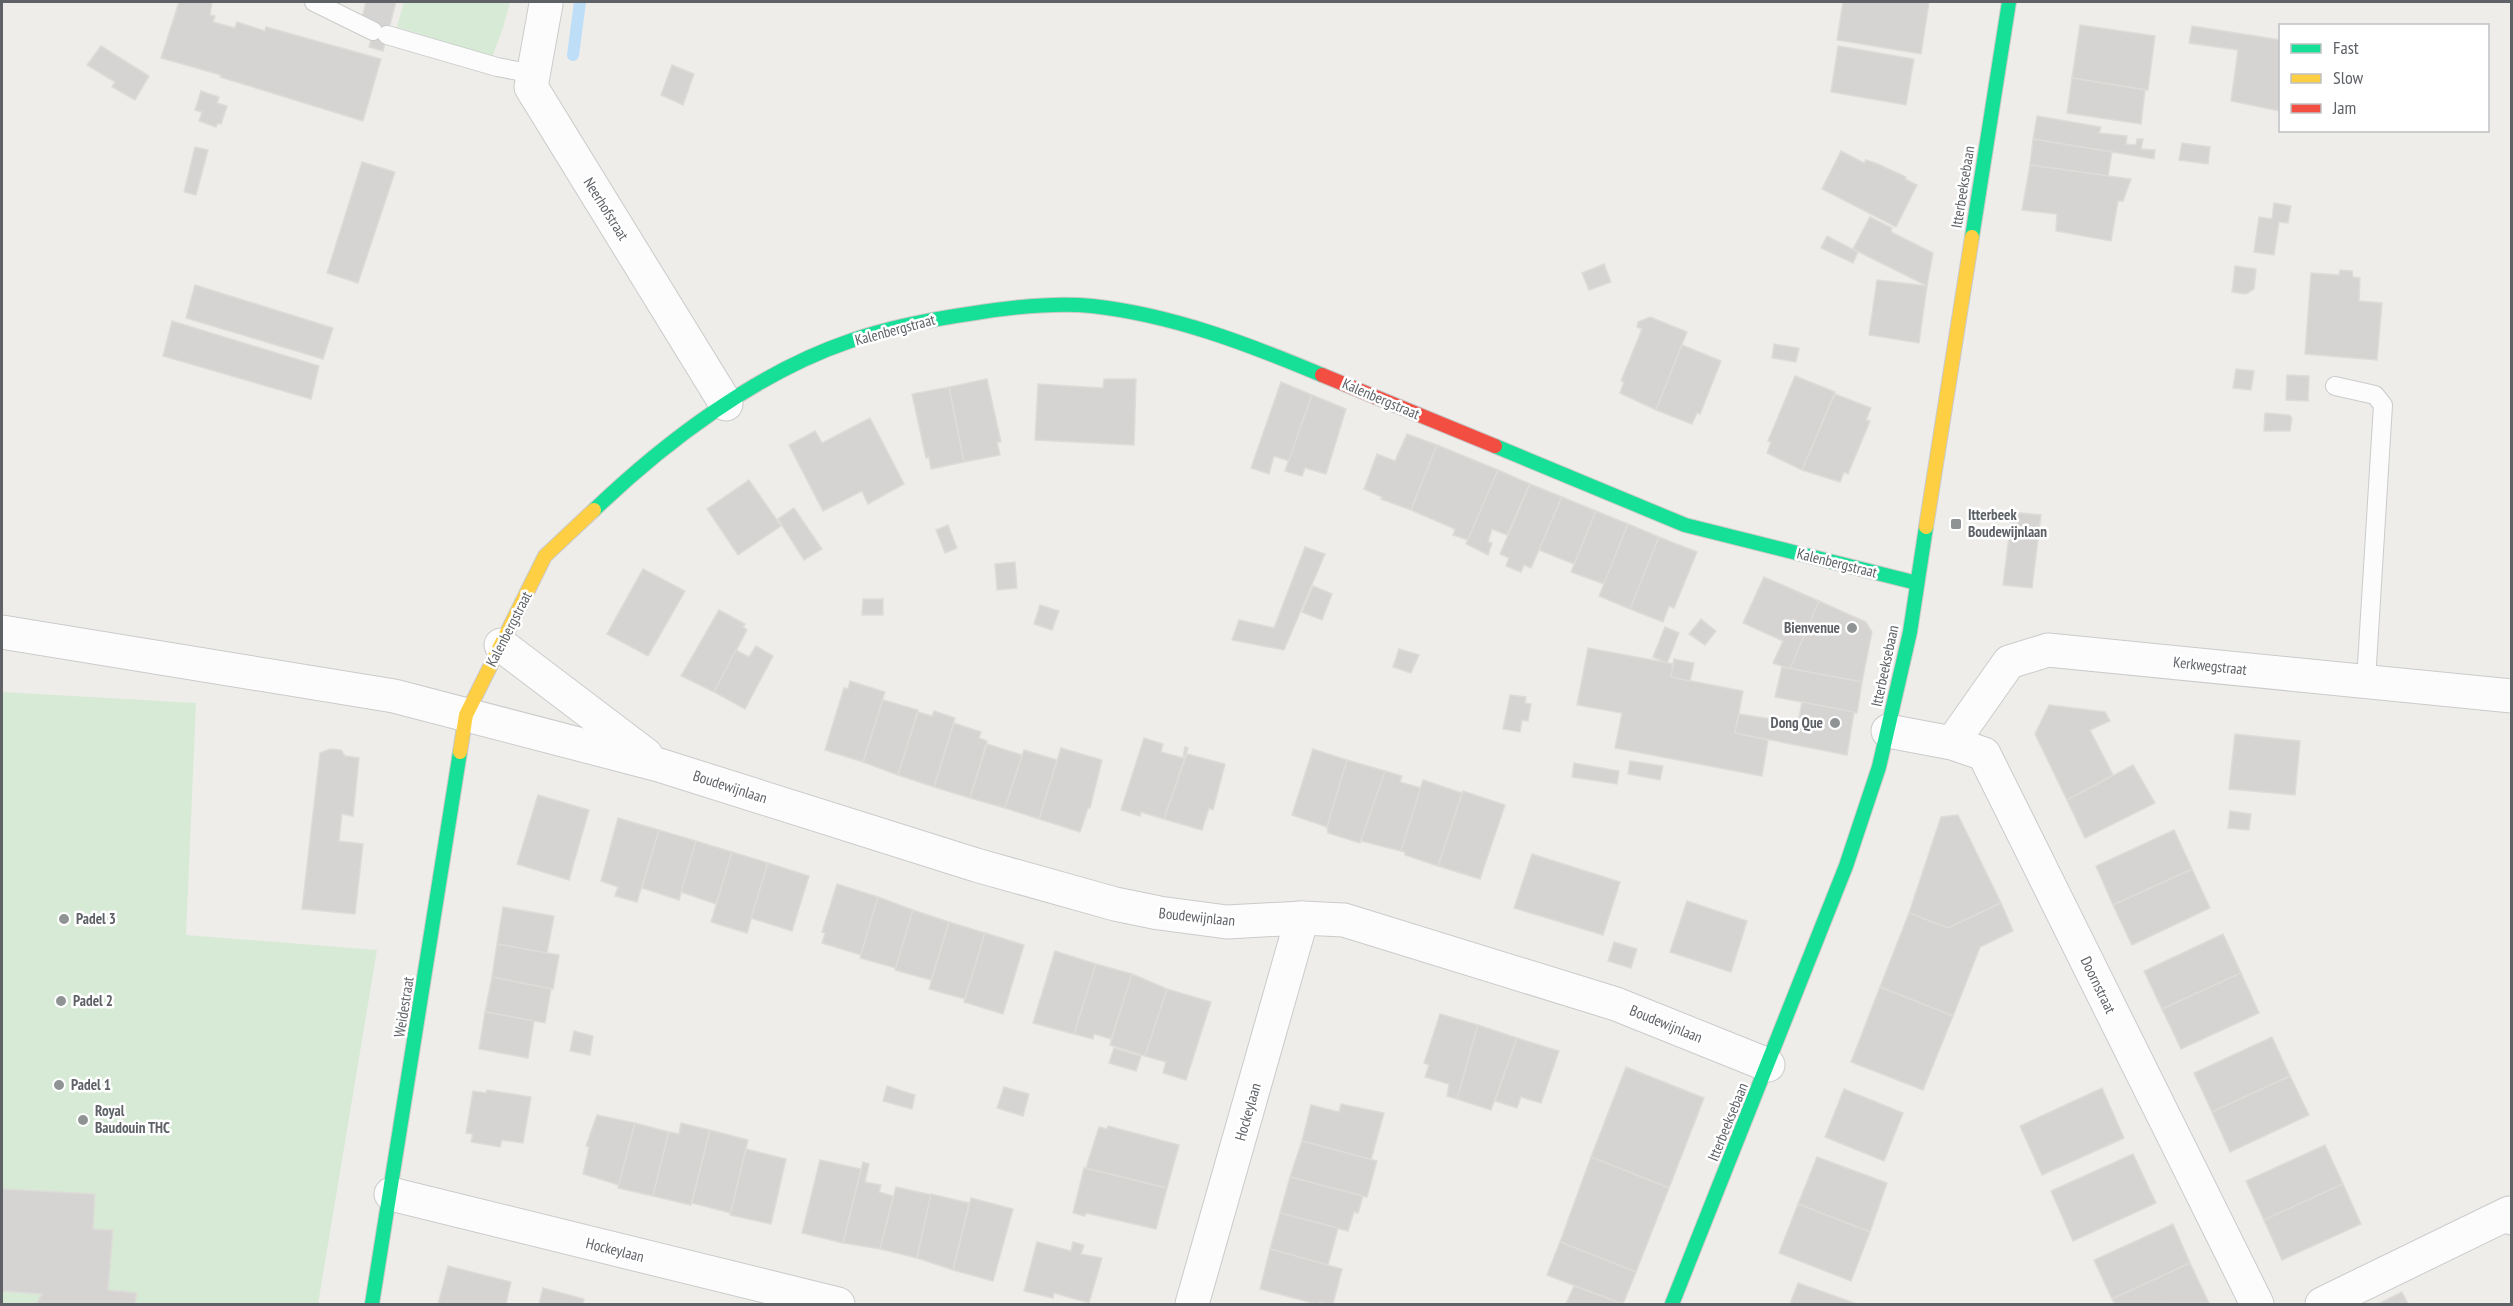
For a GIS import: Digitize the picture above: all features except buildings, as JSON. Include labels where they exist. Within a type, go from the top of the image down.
[{"type":"street","name":"Itterbeeksebaan","points":[[1672,1305],[1846,866],[1880,767],[1910,632],[2008,2]]},
{"type":"street","name":"Neerhofstraat","points":[[546,4],[531,87],[726,404]]},
{"type":"street","name":"Kalenbergstraat","points":[[466,715],[545,556],[635,471],[726,404],[790,368],[850,341],[934,319],[1016,307],[1090,306],[1173,320],[1265,351],[1685,525],[1917,583]]},
{"type":"street","points":[[2,632],[394,696],[466,715]]},
{"type":"street","name":"Boudewijnlaan","points":[[501,645],[659,765]]},
{"type":"street","name":"Kerkwegstraat","points":[[1952,743],[2009,662],[2048,650],[2511,696]]},
{"type":"street","name":"Boudewijnlaan","points":[[466,715],[659,765],[976,865],[1115,904],[1159,914],[1227,922],[1302,918],[1344,920],[1616,1004],[1768,1065]]},
{"type":"street","name":"Weidestraat","points":[[372,1305],[466,715]]},
{"type":"street","name":"Doornstraat","points":[[1888,731],[1952,743],[1984,754],[2257,1305]]},
{"type":"street","name":"Hockeylaan","points":[[1192,1305],[1302,918]]},
{"type":"street","name":"Hockeylaan","points":[[391,1194],[838,1305]]},
{"type":"street","points":[[2322,1305],[2509,1213],[2511,1218]]},
{"type":"lane","points":[[314,2],[380,33],[497,67],[534,74]]},
{"type":"lane","points":[[2335,386],[2375,395],[2383,405],[2366,681]]},
{"type":"green space","points":[[404,2],[510,2],[492,57],[397,27]]},
{"type":"green space","name":"Royal Baudouin THC","points":[[2,692],[196,703],[186,935],[377,950],[318,1304],[2,1304]]},
{"type":"waterway","points":[[573,55],[580,2]]},
{"type":"traffic: fast","points":[[1972,237],[2009,2]]},
{"type":"traffic: fast","points":[[594,510],[681,435],[713,412],[780,371],[850,341],[928,321],[1034,306],[1092,306],[1122,310],[1210,332],[1322,375]]},
{"type":"traffic: fast","points":[[1495,446],[1685,525],[1917,583]]},
{"type":"traffic: fast","points":[[1672,1304],[1846,866],[1879,767],[1910,632],[1926,527]]},
{"type":"traffic: fast","points":[[372,1304],[460,752]]},
{"type":"traffic: slow","points":[[1926,527],[1972,237]]},
{"type":"traffic: slow","points":[[460,752],[466,715],[545,556],[594,510]]},
{"type":"traffic: jam","points":[[1322,375],[1495,446]]},
{"type":"place","name":"Itterbeek Boudewijnlaan","points":[[1956,524]]},
{"type":"place","name":"Bienvenue","points":[[1852,628]]},
{"type":"place","name":"Dong Que","points":[[1835,723]]},
{"type":"place","name":"Padel 3","points":[[64,919]]},
{"type":"place","name":"Padel 2","points":[[61,1001]]},
{"type":"place","name":"Padel 1","points":[[59,1085]]},
{"type":"place","name":"Royal Baudouin THC","points":[[83,1120]]}]
